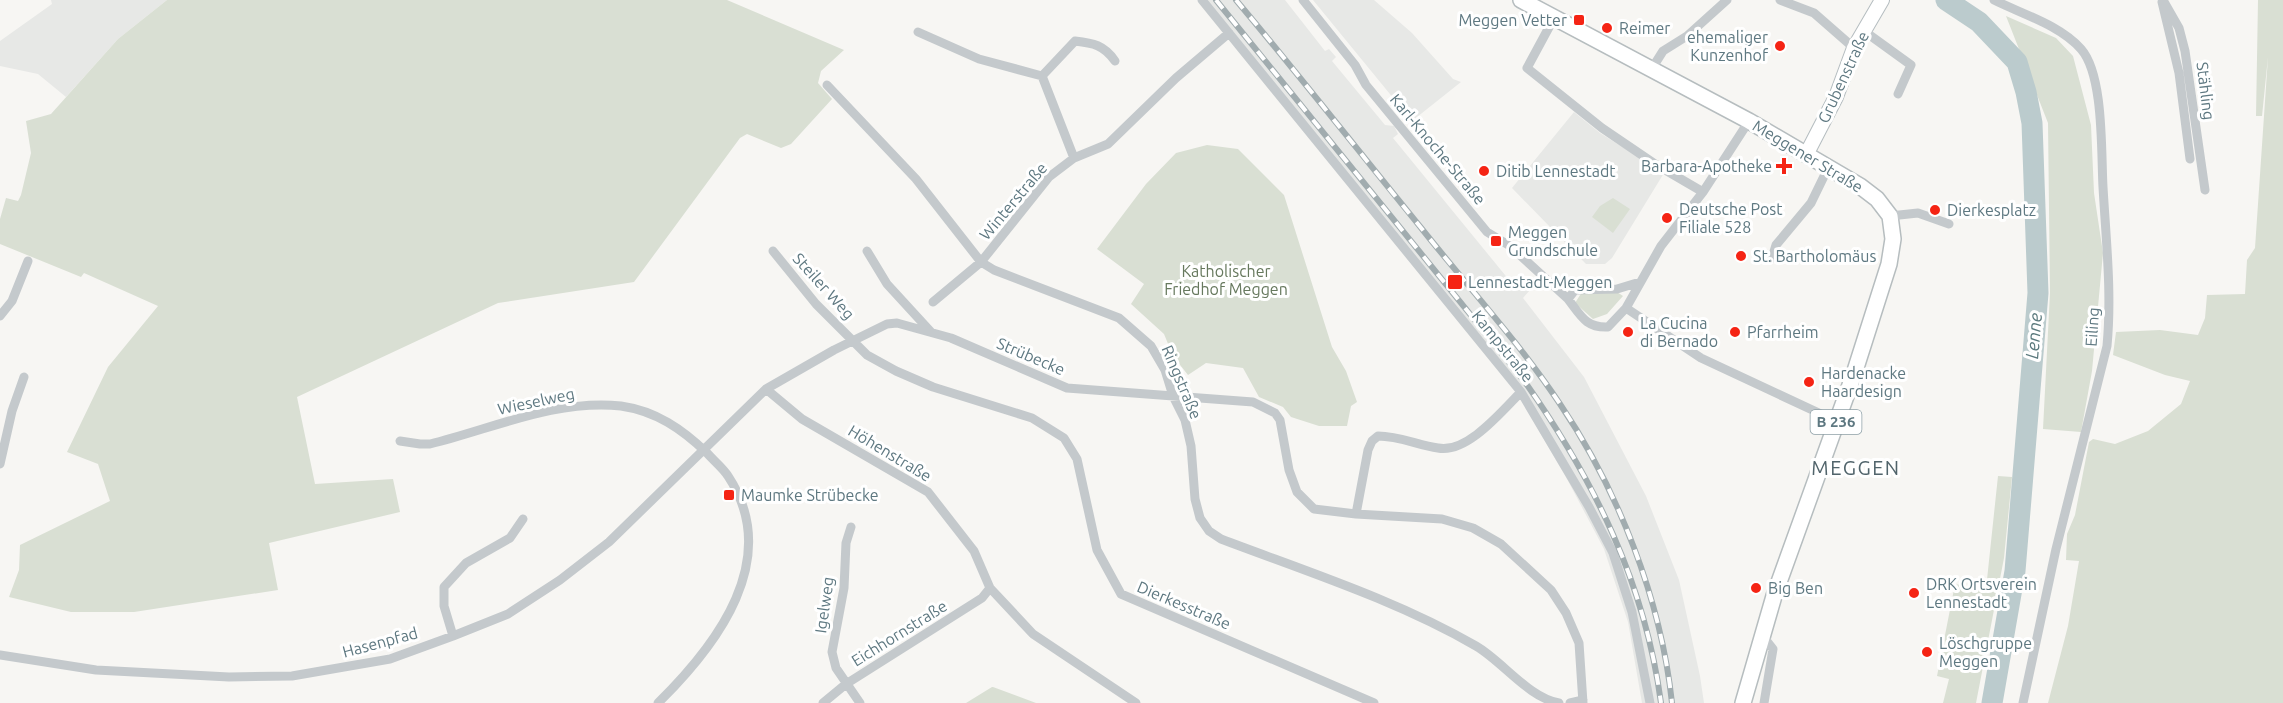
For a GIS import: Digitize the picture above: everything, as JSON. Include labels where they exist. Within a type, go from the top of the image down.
[{"type":"main road","name":"Meggener Straße","points":[[1521,0],[1749,121],[1860,186],[1877,199],[1890,216]]},
{"type":"main road","name":"Grubenstraße","points":[[1806,155],[1836,97],[1854,48],[1882,0]]},
{"type":"main road","name":"B 236","points":[[1743,703],[1762,635],[1889,264],[1893,239],[1890,216]]},
{"type":"street","name":"Kampstraße","points":[[1202,0],[1521,392],[1589,507],[1612,554],[1632,612],[1650,703]]},
{"type":"street","name":"Karl-Knoche-Straße","points":[[1303,0],[1355,65],[1366,85],[1487,232],[1510,246],[1568,299],[1588,324],[1596,328],[1608,327],[1626,308]]},
{"type":"street","points":[[1651,70],[1664,51],[1687,36],[1727,0]]},
{"type":"street","points":[[1779,0],[1814,13],[1854,48]]},
{"type":"street","name":"Eiling","points":[[1994,0],[2062,33],[2082,50],[2089,60],[2094,74],[2100,122],[2109,251],[2110,318],[2107,346],[2056,549],[2023,703]]},
{"type":"street","name":"Stähling","points":[[2162,0],[2179,73],[2190,159]]},
{"type":"street","name":"Stähling","points":[[2162,0],[2179,28],[2185,51],[2205,190]]},
{"type":"street","points":[[1554,18],[1527,68],[1602,128],[1655,164],[1703,192]]},
{"type":"street","points":[[1864,31],[1911,64],[1898,94]]},
{"type":"street","points":[[918,32],[979,58],[1042,76]]},
{"type":"street","name":"Winterstraße","points":[[933,302],[981,262],[1049,177],[1074,158],[1108,144],[1176,78],[1229,33]]},
{"type":"street","points":[[1042,76],[1075,41],[1096,43],[1108,51],[1115,61]]},
{"type":"street","points":[[1042,76],[1074,158]]},
{"type":"street","name":"Ringstraße","points":[[827,85],[916,179],[981,262],[994,270],[1119,318],[1151,346],[1165,370],[1173,396],[1185,420],[1195,499],[1200,518],[1209,531],[1221,540],[1397,606],[1478,647],[1544,698],[1559,703]]},
{"type":"street","points":[[1749,121],[1703,192],[1665,241],[1626,308],[1701,358],[1836,422]]},
{"type":"street","points":[[1772,258],[1776,245],[1811,203],[1828,168]]},
{"type":"street","points":[[1890,216],[1918,213],[1949,224]]},
{"type":"street","name":"Steiler Weg","points":[[773,251],[816,304],[854,341]]},
{"type":"street","points":[[867,251],[887,284],[931,332]]},
{"type":"street","points":[[0,316],[12,301],[28,261]]},
{"type":"street","points":[[1568,299],[1575,290],[1617,289],[1640,282]]},
{"type":"street","name":"Strübecke","points":[[704,451],[766,389],[887,324],[897,323],[951,338],[1067,388],[1253,402],[1275,413],[1280,420],[1287,459],[1297,492],[1314,509],[1356,513]]},
{"type":"street","name":"Dierkesstraße","points":[[854,341],[867,355],[897,371],[974,401],[1032,418],[1065,438],[1077,459],[1097,550],[1121,594],[1374,703]]},
{"type":"street","points":[[0,464],[12,411],[24,377]]},
{"type":"street","name":"Höhenstraße","points":[[766,389],[802,418],[928,492],[974,550],[990,588],[1033,634],[1136,703]]},
{"type":"street","points":[[1521,392],[1468,441],[1452,449],[1440,449],[1389,436],[1378,436],[1372,441],[1368,450],[1356,513],[1442,519],[1473,528],[1501,544],[1551,590],[1566,613],[1579,643],[1583,702],[1570,703]]},
{"type":"street","name":"Wieselweg","points":[[400,441],[430,444],[544,413],[597,405],[621,406],[657,416],[675,426],[704,451],[727,475],[737,492],[744,511],[749,562],[731,611],[721,627],[687,674],[658,703]]},
{"type":"street","name":"Hasenpfad","points":[[0,655],[96,670],[229,677],[292,676],[390,658],[508,614],[560,580],[609,542],[704,451]]},
{"type":"street","points":[[453,636],[444,606],[444,587],[466,563],[510,538],[523,519]]},
{"type":"street","name":"Igelweg","points":[[851,527],[846,543],[844,588],[832,652],[836,668],[860,703]]},
{"type":"street","name":"Eichhornstraße","points":[[823,703],[846,684],[982,598],[990,588]]},
{"type":"street","points":[[1762,635],[1773,649],[1764,703]]},
{"type":"shaded area","points":[[51,0],[167,0],[118,39],[66,97],[38,74],[0,66],[0,41],[52,4]]},
{"type":"shaded area","points":[[1206,0],[1285,0],[1325,51],[1329,49],[1336,57],[1332,61],[1385,125],[1394,126],[1398,134],[1393,138],[1514,286],[1522,280],[1530,290],[1523,298],[1584,377],[1646,496],[1679,580],[1704,703],[1642,703],[1628,622],[1604,549],[1516,391]]},
{"type":"shaded area","points":[[1313,0],[1374,0],[1412,33],[1453,79],[1461,82],[1412,121]]},
{"type":"shaded area","points":[[1574,112],[1600,133],[1664,173],[1612,258],[1605,264],[1586,264],[1512,188]]},
{"type":"green space","points":[[167,0],[727,0],[844,50],[821,71],[818,83],[832,99],[791,144],[781,148],[747,134],[740,138],[634,282],[498,303],[297,397],[315,484],[393,479],[400,512],[269,543],[278,590],[134,612],[71,612],[9,597],[19,570],[20,545],[110,501],[98,464],[67,452],[108,367],[158,306],[84,273],[81,277],[0,244],[0,219],[6,198],[18,201],[21,195],[31,153],[26,121],[51,114],[118,39]]},
{"type":"green space","points":[[2258,0],[2283,0],[2283,703],[2048,703],[2068,626],[2079,561],[2066,560],[2067,534],[2075,515],[2089,442],[2093,439],[2115,444],[2148,431],[2181,404],[2190,381],[2165,375],[2113,355],[2116,332],[2160,330],[2198,335],[2205,318],[2207,295],[2245,294],[2247,260],[2255,248],[2268,57],[2262,116],[2256,116]]},
{"type":"green space","points":[[2006,16],[2056,38],[2073,56],[2091,125],[2094,193],[2103,253],[2092,371],[2081,432],[2043,429],[2050,293],[2048,123]]},
{"type":"green space","name":"Katholischer Friedhof Meggen","points":[[1207,145],[1238,149],[1284,195],[1332,347],[1346,371],[1357,402],[1351,406],[1347,426],[1319,426],[1291,417],[1283,407],[1259,397],[1243,368],[1206,363],[1188,375],[1173,356],[1164,334],[1131,304],[1144,284],[1097,249],[1146,184],[1176,153]]},
{"type":"green space","points":[[1613,198],[1630,209],[1613,233],[1592,217],[1600,206]]},
{"type":"green space","points":[[1582,292],[1617,292],[1623,296],[1607,314],[1593,319],[1575,303]]},
{"type":"green space","points":[[1998,476],[2012,477],[2004,558],[1976,703],[1943,703],[1949,679],[1937,676],[1955,584],[1986,589]]},
{"type":"green space","points":[[993,687],[1036,703],[966,703]]},
{"type":"waterway","name":"Lenne","points":[[1946,0],[1979,22],[2017,62],[2032,123],[2038,293],[2015,571],[1992,703]]},
{"type":"railway","points":[[1216,0],[1525,382],[1550,419],[1594,495],[1613,534],[1643,616],[1661,703]]},
{"type":"railway","points":[[1236,0],[1510,337],[1544,381],[1581,437],[1618,509],[1634,547],[1658,624],[1672,703]]},
{"type":"place","name":"Meggen Vetter","points":[[1579,20]]},
{"type":"place","name":"Reimer","points":[[1607,28]]},
{"type":"place","name":"ehemaliger Kunzenhof","points":[[1780,46]]},
{"type":"place","name":"Barbara-Apotheke","points":[[1784,166]]},
{"type":"place","name":"Ditib Lennestadt","points":[[1484,171]]},
{"type":"place","name":"Dierkesplatz","points":[[1935,210]]},
{"type":"place","name":"Deutsche Post Filiale 528","points":[[1667,218]]},
{"type":"place","name":"Meggen Grundschule","points":[[1496,241]]},
{"type":"place","name":"St. Bartholomäus","points":[[1741,256]]},
{"type":"place","name":"Lennestadt-Meggen","points":[[1455,282]]},
{"type":"place","name":"La Cucina di Bernado","points":[[1628,332]]},
{"type":"place","name":"Pfarrheim","points":[[1735,332]]},
{"type":"place","name":"Hardenacke Haardesign","points":[[1809,382]]},
{"type":"place","name":"Maumke Strübecke","points":[[729,495]]},
{"type":"place","name":"Big Ben","points":[[1756,588]]},
{"type":"place","name":"DRK Ortsverein Lennestadt","points":[[1914,593]]},
{"type":"place","name":"Löschgruppe Meggen","points":[[1927,652]]},
{"type":"district","name":"MEGGEN","points":[[1856,468]]}]
